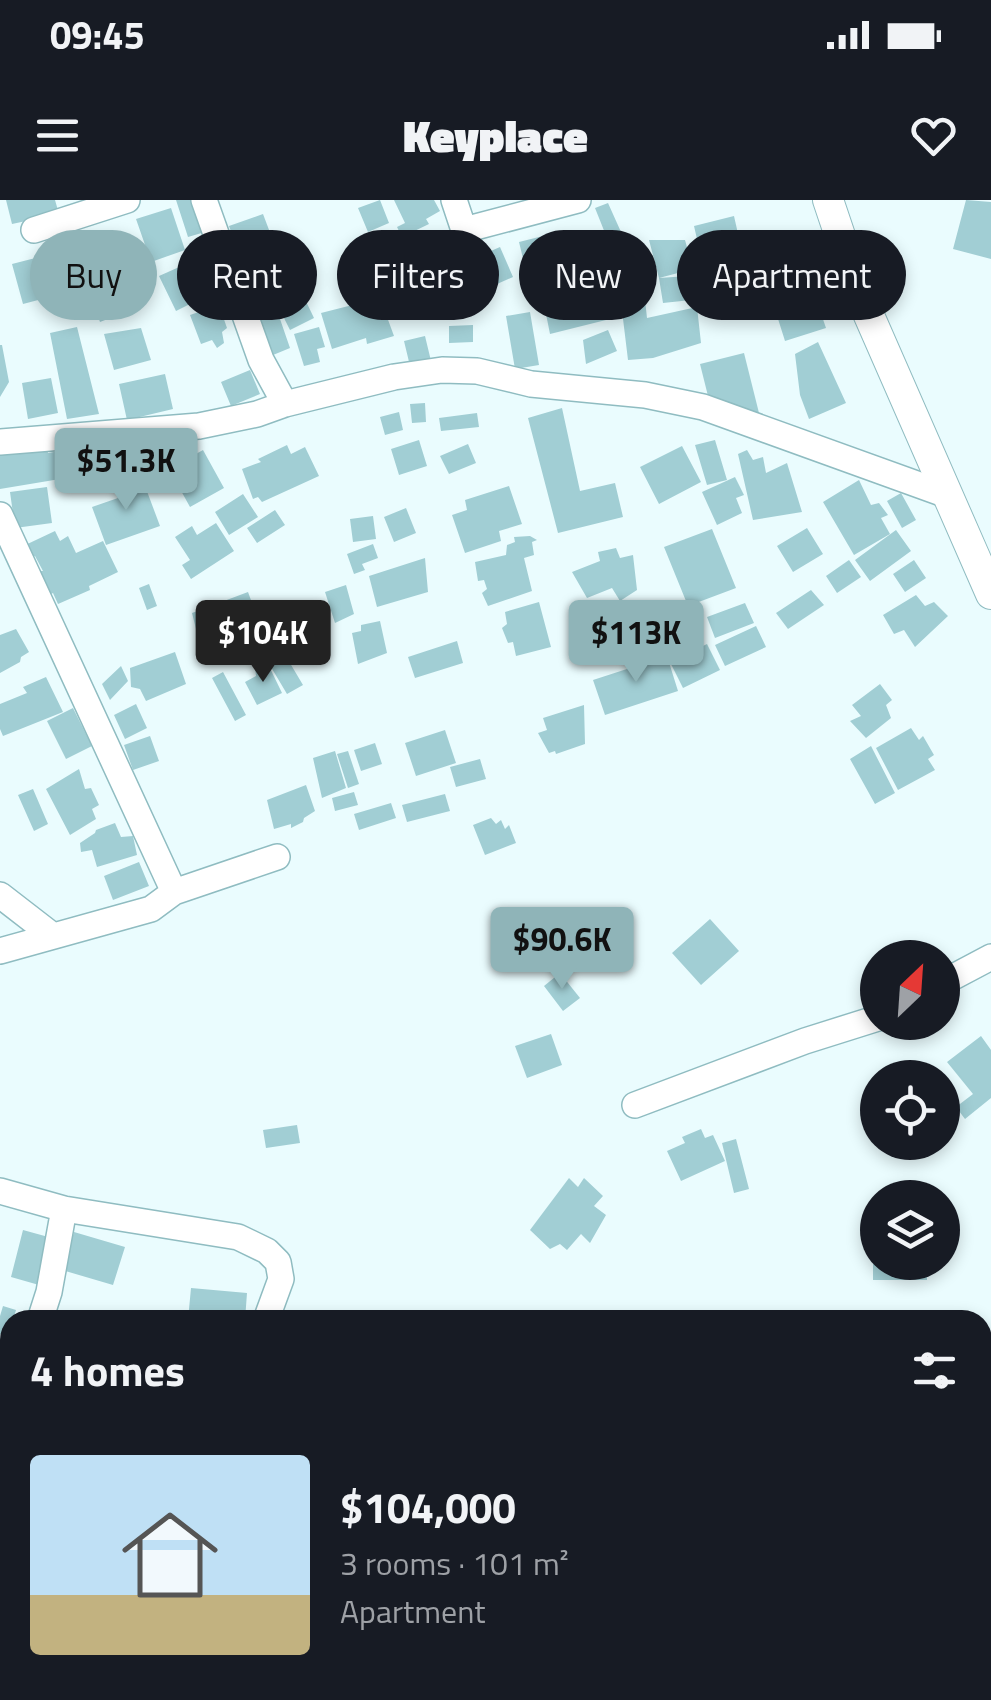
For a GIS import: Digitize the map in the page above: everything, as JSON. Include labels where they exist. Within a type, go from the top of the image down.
[{"type":"main road","points":[[828,200],[860,295],[946,495],[981,543],[991,594]]},
{"type":"street","points":[[34,230],[127,200]]},
{"type":"street","points":[[204,200],[261,360],[285,404]]},
{"type":"street","points":[[454,200],[464,230],[578,200]]},
{"type":"street","points":[[0,442],[199,426],[394,377],[442,370],[477,371],[531,384],[645,394],[703,407],[946,495]]},
{"type":"street","points":[[0,515],[174,892]]},
{"type":"street","points":[[0,951],[150,909],[174,892],[278,856]]},
{"type":"street","points":[[0,896],[52,936]]},
{"type":"street","points":[[960,974],[991,957]]},
{"type":"street","points":[[635,1105],[804,1040],[860,1023]]},
{"type":"street","points":[[0,1191],[64,1209],[238,1237],[268,1251],[278,1262],[281,1279],[270,1310]]},
{"type":"street","points":[[43,1310],[64,1209]]},
{"type":"building","points":[[6,200],[55,200],[59,214],[12,224]]},
{"type":"building","points":[[176,200],[194,200],[204,230],[186,230]]},
{"type":"building","points":[[380,200],[389,223],[367,230],[358,208]]},
{"type":"building","points":[[394,200],[434,200],[440,211],[426,219],[429,224],[417,230],[398,230],[397,227],[405,223]]},
{"type":"building","points":[[966,200],[991,202],[991,259],[953,249]]},
{"type":"building","points":[[608,203],[620,230],[604,230],[595,208]]},
{"type":"building","points":[[171,208],[178,230],[177,253],[157,260],[157,230],[140,230],[136,219]]},
{"type":"building","points":[[263,214],[269,230],[230,230],[229,226]]},
{"type":"building","points":[[734,216],[737,230],[695,230],[694,226]]},
{"type":"building","points":[[657,240],[677,240],[677,273],[659,278]]},
{"type":"building","points":[[499,247],[500,247],[513,277],[499,283]]},
{"type":"building","points":[[30,259],[30,302],[23,304],[12,264]]},
{"type":"building","points":[[177,268],[177,310],[176,311],[159,276]]},
{"type":"building","points":[[677,277],[677,302],[663,303],[659,278]]},
{"type":"building","points":[[337,309],[337,320],[388,320],[394,336],[367,344],[366,338],[332,349],[321,313]]},
{"type":"building","points":[[677,311],[677,320],[698,320],[701,343],[653,358],[628,360],[623,320],[657,320],[657,316]]},
{"type":"building","points":[[519,314],[519,320],[531,320],[539,365],[515,369],[506,316]]},
{"type":"building","points":[[192,320],[224,320],[224,343],[217,348],[212,340],[201,344]]},
{"type":"building","points":[[246,320],[280,320],[290,348],[261,360]]},
{"type":"building","points":[[285,320],[310,320],[290,330]]},
{"type":"building","points":[[547,320],[606,320],[550,334]]},
{"type":"building","points":[[778,320],[823,320],[826,328],[785,341]]},
{"type":"building","points":[[473,325],[473,342],[449,343],[449,326]]},
{"type":"building","points":[[77,327],[99,414],[67,419],[50,333]]},
{"type":"building","points":[[319,327],[325,347],[317,349],[320,362],[304,366],[294,334]]},
{"type":"building","points":[[141,328],[151,360],[114,370],[104,334]]},
{"type":"building","points":[[608,330],[617,351],[586,364],[583,340]]},
{"type":"building","points":[[425,336],[431,361],[410,366],[404,341]]},
{"type":"building","points":[[818,342],[846,403],[809,419],[800,395],[795,354]]},
{"type":"building","points":[[0,345],[9,382],[0,397]]},
{"type":"building","points":[[744,353],[759,413],[715,424],[700,364]]},
{"type":"building","points":[[250,370],[260,394],[231,406],[221,382]]},
{"type":"building","points":[[165,374],[173,409],[127,420],[119,384]]},
{"type":"building","points":[[51,378],[58,413],[28,419],[22,383]]},
{"type":"building","points":[[425,403],[426,422],[412,423],[410,404]]},
{"type":"building","points":[[562,408],[580,491],[615,483],[623,517],[558,533],[528,418]]},
{"type":"building","points":[[399,412],[403,430],[385,435],[380,417]]},
{"type":"building","points":[[477,413],[479,427],[441,431],[439,418]]},
{"type":"building","points":[[152,440],[157,455],[138,461],[132,447]]},
{"type":"building","points":[[419,440],[427,466],[399,475],[391,449]]},
{"type":"building","points":[[715,440],[727,480],[707,485],[695,445]]},
{"type":"building","points":[[46,443],[48,453],[102,444],[108,478],[68,485],[66,478],[0,489],[0,451]]},
{"type":"building","points":[[468,444],[476,463],[449,474],[440,456]]},
{"type":"building","points":[[287,445],[291,454],[305,447],[319,476],[262,502],[258,497],[253,499],[242,469]]},
{"type":"building","points":[[682,446],[701,482],[659,504],[640,467]]},
{"type":"building","points":[[203,450],[224,488],[190,507],[169,469]]},
{"type":"building","points":[[747,450],[753,460],[763,457],[766,473],[787,463],[802,512],[753,520],[738,454]]},
{"type":"building","points":[[153,459],[164,480],[152,486],[141,466]]},
{"type":"building","points":[[735,477],[744,495],[736,498],[742,513],[717,525],[702,492]]},
{"type":"building","points":[[142,478],[160,526],[106,545],[92,507],[118,498],[114,488]]},
{"type":"building","points":[[859,480],[871,505],[879,503],[888,515],[881,518],[890,534],[854,555],[823,502]]},
{"type":"building","points":[[509,486],[522,524],[499,531],[501,541],[465,553],[452,515],[467,510],[465,500]]},
{"type":"building","points":[[47,487],[52,523],[15,528],[10,492]]},
{"type":"building","points":[[901,493],[916,520],[902,528],[887,501]]},
{"type":"building","points":[[243,494],[258,517],[229,535],[215,512]]},
{"type":"building","points":[[406,508],[416,533],[394,542],[384,517]]},
{"type":"building","points":[[275,510],[285,525],[257,543],[247,528]]},
{"type":"building","points":[[373,516],[376,539],[353,542],[350,519]]},
{"type":"building","points":[[216,523],[234,551],[191,579],[182,565],[190,560],[175,537],[192,526],[197,535]]},
{"type":"building","points":[[807,528],[823,554],[793,572],[777,546]]},
{"type":"building","points":[[712,529],[736,588],[688,606],[664,547]]},
{"type":"building","points":[[896,530],[911,551],[870,581],[855,560]]},
{"type":"building","points":[[55,531],[60,541],[68,536],[76,553],[103,541],[118,572],[58,604],[53,593],[49,595],[35,556],[25,561],[19,548]]},
{"type":"building","points":[[530,536],[537,540],[532,542],[534,555],[524,558],[532,591],[488,606],[482,593],[487,589],[484,580],[478,581],[475,562],[506,555],[507,545],[515,542],[514,537]]},
{"type":"building","points":[[373,544],[378,558],[362,564],[365,570],[354,574],[347,554]]},
{"type":"building","points":[[616,548],[620,558],[633,555],[637,590],[620,601],[612,588],[587,598],[572,572],[600,561],[598,552]]},
{"type":"building","points":[[425,558],[428,592],[377,607],[369,576]]},
{"type":"building","points":[[849,560],[861,577],[837,593],[826,576]]},
{"type":"building","points":[[914,560],[926,578],[905,592],[893,574]]},
{"type":"building","points":[[149,584],[157,606],[147,610],[139,588]]},
{"type":"building","points":[[346,585],[354,614],[335,623],[325,592]]},
{"type":"building","points":[[811,590],[824,605],[788,629],[776,613]]},
{"type":"building","points":[[248,592],[255,611],[197,633],[192,613]]},
{"type":"building","points":[[916,595],[925,606],[934,602],[948,616],[915,647],[904,630],[894,634],[883,615]]},
{"type":"building","points":[[539,602],[551,647],[516,656],[513,642],[508,643],[502,628],[507,624],[505,612]]},
{"type":"building","points":[[745,603],[754,623],[715,638],[707,617]]},
{"type":"building","points":[[380,621],[387,653],[358,664],[352,633],[361,631],[361,625]]},
{"type":"building","points":[[756,626],[766,647],[725,666],[715,645]]},
{"type":"building","points":[[16,629],[29,652],[0,673],[0,635]]},
{"type":"building","points":[[303,633],[314,655],[297,664],[285,642]]},
{"type":"building","points":[[457,641],[463,663],[415,678],[408,657]]},
{"type":"building","points":[[707,644],[720,670],[683,688],[670,662]]},
{"type":"building","points":[[281,648],[303,685],[287,694],[265,657]]},
{"type":"building","points":[[175,652],[186,684],[146,701],[140,689],[131,687],[130,668]]},
{"type":"building","points":[[667,656],[678,691],[605,715],[593,680]]},
{"type":"building","points":[[267,662],[282,693],[257,705],[245,682],[256,676],[255,667]]},
{"type":"building","points":[[121,666],[128,681],[110,700],[102,684]]},
{"type":"building","points":[[223,672],[246,715],[235,721],[212,678]]},
{"type":"building","points":[[46,677],[63,712],[3,736],[0,704],[27,693],[23,687]]},
{"type":"building","points":[[880,684],[892,700],[886,705],[891,718],[866,738],[850,721],[861,716],[852,705]]},
{"type":"building","points":[[136,704],[147,728],[125,739],[114,715]]},
{"type":"building","points":[[584,705],[585,744],[549,753],[538,733],[547,730],[543,718]]},
{"type":"building","points":[[73,708],[92,746],[66,759],[47,721]]},
{"type":"building","points":[[911,728],[919,740],[923,736],[934,755],[928,759],[935,770],[898,790],[876,748]]},
{"type":"building","points":[[445,730],[456,763],[416,776],[405,743]]},
{"type":"building","points":[[150,736],[159,761],[133,770],[124,745]]},
{"type":"building","points":[[375,743],[382,764],[361,771],[354,750]]},
{"type":"building","points":[[871,746],[895,793],[875,804],[850,759]]},
{"type":"building","points":[[335,751],[346,788],[322,798],[313,758]]},
{"type":"building","points":[[348,751],[359,784],[348,788],[337,754]]},
{"type":"building","points":[[480,759],[486,779],[456,787],[450,767]]},
{"type":"building","points":[[79,769],[85,789],[91,788],[99,805],[92,809],[96,819],[70,835],[46,789]]},
{"type":"building","points":[[306,785],[315,811],[291,828],[291,824],[274,829],[267,800]]},
{"type":"building","points":[[33,789],[48,824],[34,831],[18,795]]},
{"type":"building","points":[[354,792],[358,805],[335,811],[332,798]]},
{"type":"building","points":[[445,794],[450,811],[407,822],[402,805]]},
{"type":"building","points":[[391,803],[396,818],[359,830],[354,814]]},
{"type":"building","points":[[491,818],[496,824],[501,820],[505,829],[509,825],[516,843],[485,855],[473,825]]},
{"type":"building","points":[[115,823],[121,837],[133,836],[137,855],[97,867],[92,850],[81,852],[80,843],[96,830]]},
{"type":"building","points":[[139,862],[149,886],[113,900],[104,876]]},
{"type":"building","points":[[710,919],[739,951],[701,985],[672,953]]},
{"type":"building","points":[[560,973],[580,998],[563,1011],[544,986]]},
{"type":"building","points":[[551,1034],[562,1065],[527,1078],[515,1046]]},
{"type":"building","points":[[981,1036],[991,1050],[991,1098],[965,1119],[960,1104],[973,1094],[960,1078],[960,1060],[950,1060]]},
{"type":"building","points":[[297,1125],[300,1143],[266,1148],[263,1130]]},
{"type":"building","points":[[701,1129],[705,1138],[713,1135],[725,1161],[681,1181],[667,1151],[685,1143],[682,1137]]},
{"type":"building","points":[[736,1139],[749,1189],[734,1193],[722,1143]]},
{"type":"building","points":[[569,1178],[578,1187],[584,1178],[603,1196],[594,1206],[606,1215],[590,1243],[581,1234],[567,1250],[560,1244],[550,1249],[530,1230]]},
{"type":"building","points":[[23,1230],[52,1238],[39,1285],[11,1277]]},
{"type":"building","points":[[74,1232],[125,1247],[113,1285],[62,1270]]},
{"type":"building","points":[[191,1288],[247,1293],[246,1310],[189,1310]]}]
